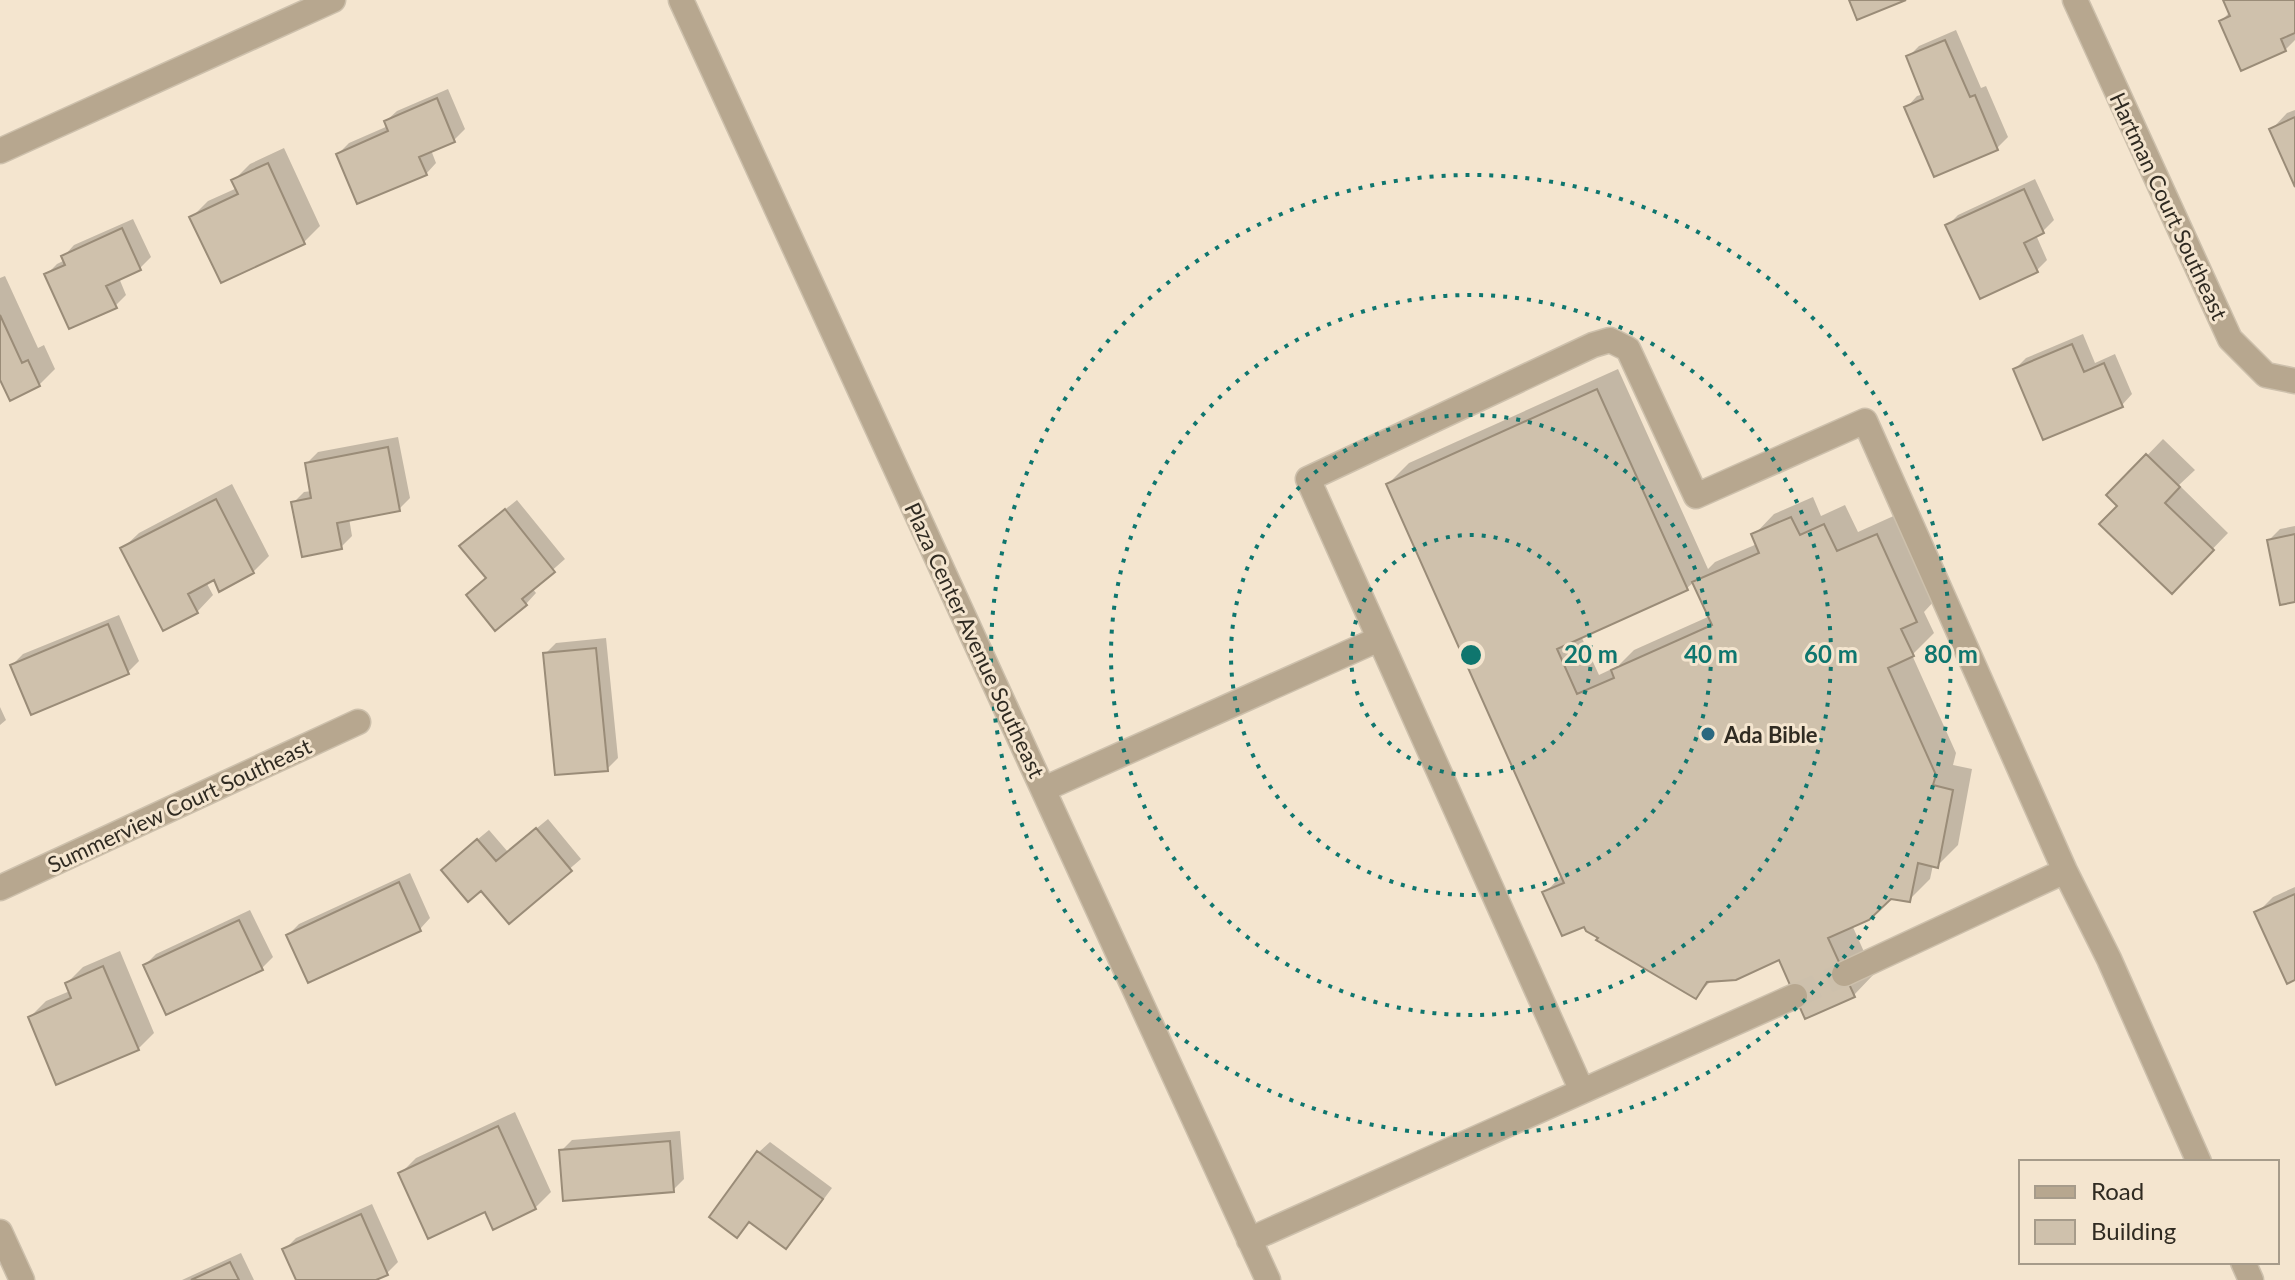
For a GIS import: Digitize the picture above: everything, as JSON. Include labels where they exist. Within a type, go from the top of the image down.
[{"type":"street","points":[[0,151],[333,0]]},
{"type":"street","name":"Plaza Center Avenue Southeast","points":[[681,0],[1268,1280]]},
{"type":"street","name":"Hartman Court Southeast","points":[[2075,0],[2230,339],[2266,375],[2295,381]]},
{"type":"street","points":[[1582,1091],[1308,479],[1593,345],[1610,340],[1628,349],[1696,496],[1865,421],[2065,871],[2109,959],[2198,1160]]},
{"type":"street","points":[[1044,789],[1379,639]]},
{"type":"street","name":"Summerview Court Southeast","points":[[0,888],[358,722]]},
{"type":"street","points":[[1844,974],[2065,871]]},
{"type":"street","points":[[1249,1240],[1795,996]]},
{"type":"street","points":[[0,1232],[22,1280]]},
{"type":"building","points":[[1849,0],[1906,0],[1857,20]]},
{"type":"building","points":[[2223,0],[2295,0],[2295,33],[2281,39],[2286,51],[2241,71],[2219,21],[2230,16]]},
{"type":"building","points":[[1945,40],[1970,97],[1975,95],[1998,150],[1934,177],[1904,107],[1923,99],[1906,56]]},
{"type":"building","points":[[437,98],[455,142],[419,157],[427,175],[357,204],[336,154],[388,131],[384,121]]},
{"type":"building","points":[[2295,117],[2295,187],[2269,129]]},
{"type":"building","points":[[268,163],[305,244],[221,283],[189,217],[238,194],[231,180]]},
{"type":"building","points":[[2024,189],[2044,233],[2024,243],[2038,272],[1980,299],[1945,225]]},
{"type":"building","points":[[122,228],[141,270],[106,286],[117,308],[69,329],[44,274],[65,265],[61,256]]},
{"type":"building","points":[[0,315],[22,363],[28,360],[40,386],[10,401],[0,380]]},
{"type":"building","points":[[2072,344],[2084,372],[2104,363],[2123,407],[2043,440],[2013,369]]},
{"type":"building","name":"Ada Bible","points":[[1597,389],[1688,590],[1557,649],[1577,694],[1614,678],[1611,670],[1712,625],[1692,582],[1759,553],[1751,534],[1791,517],[1800,535],[1824,524],[1837,551],[1877,534],[1917,622],[1901,629],[1914,656],[1888,668],[1936,775],[1933,785],[1953,790],[1938,868],[1918,863],[1910,902],[1891,899],[1869,920],[1828,938],[1855,997],[1805,1019],[1779,960],[1736,980],[1707,982],[1696,999],[1596,940],[1598,938],[1584,927],[1562,936],[1542,892],[1564,883],[1386,484]]},
{"type":"building","points":[[388,447],[400,511],[337,523],[342,549],[302,557],[291,502],[311,498],[305,463]]},
{"type":"building","points":[[2146,454],[2180,487],[2165,503],[2214,550],[2172,594],[2099,524],[2117,506],[2106,495]]},
{"type":"building","points":[[216,499],[254,573],[219,592],[214,580],[188,594],[198,613],[163,631],[120,548]]},
{"type":"building","points":[[505,509],[555,572],[522,599],[527,605],[495,631],[466,595],[486,578],[459,546]]},
{"type":"building","points":[[2295,534],[2295,602],[2280,605],[2267,540]]},
{"type":"building","points":[[108,624],[129,674],[31,715],[10,665]]},
{"type":"building","points":[[596,648],[608,771],[555,775],[543,653]]},
{"type":"building","points":[[536,828],[572,871],[509,924],[481,891],[468,902],[441,870],[477,839],[496,861]]},
{"type":"building","points":[[399,882],[421,931],[308,983],[286,935]]},
{"type":"building","points":[[2295,894],[2295,980],[2287,984],[2254,912]]},
{"type":"building","points":[[239,920],[263,970],[166,1015],[143,965]]},
{"type":"building","points":[[103,966],[139,1050],[56,1085],[28,1017],[71,998],[65,983]]},
{"type":"building","points":[[498,1126],[536,1209],[493,1230],[485,1212],[428,1239],[398,1173]]},
{"type":"building","points":[[670,1141],[674,1192],[563,1201],[559,1150]]},
{"type":"building","points":[[757,1151],[823,1199],[786,1249],[749,1222],[737,1238],[709,1217]]},
{"type":"building","points":[[361,1214],[388,1275],[376,1280],[296,1280],[282,1249]]},
{"type":"building","points":[[230,1262],[239,1280],[191,1280]]},
{"type":"tunnel","points":[[1795,996],[1844,974]]},
{"type":"place","name":"Ada Bible","points":[[1708,734]]}]
